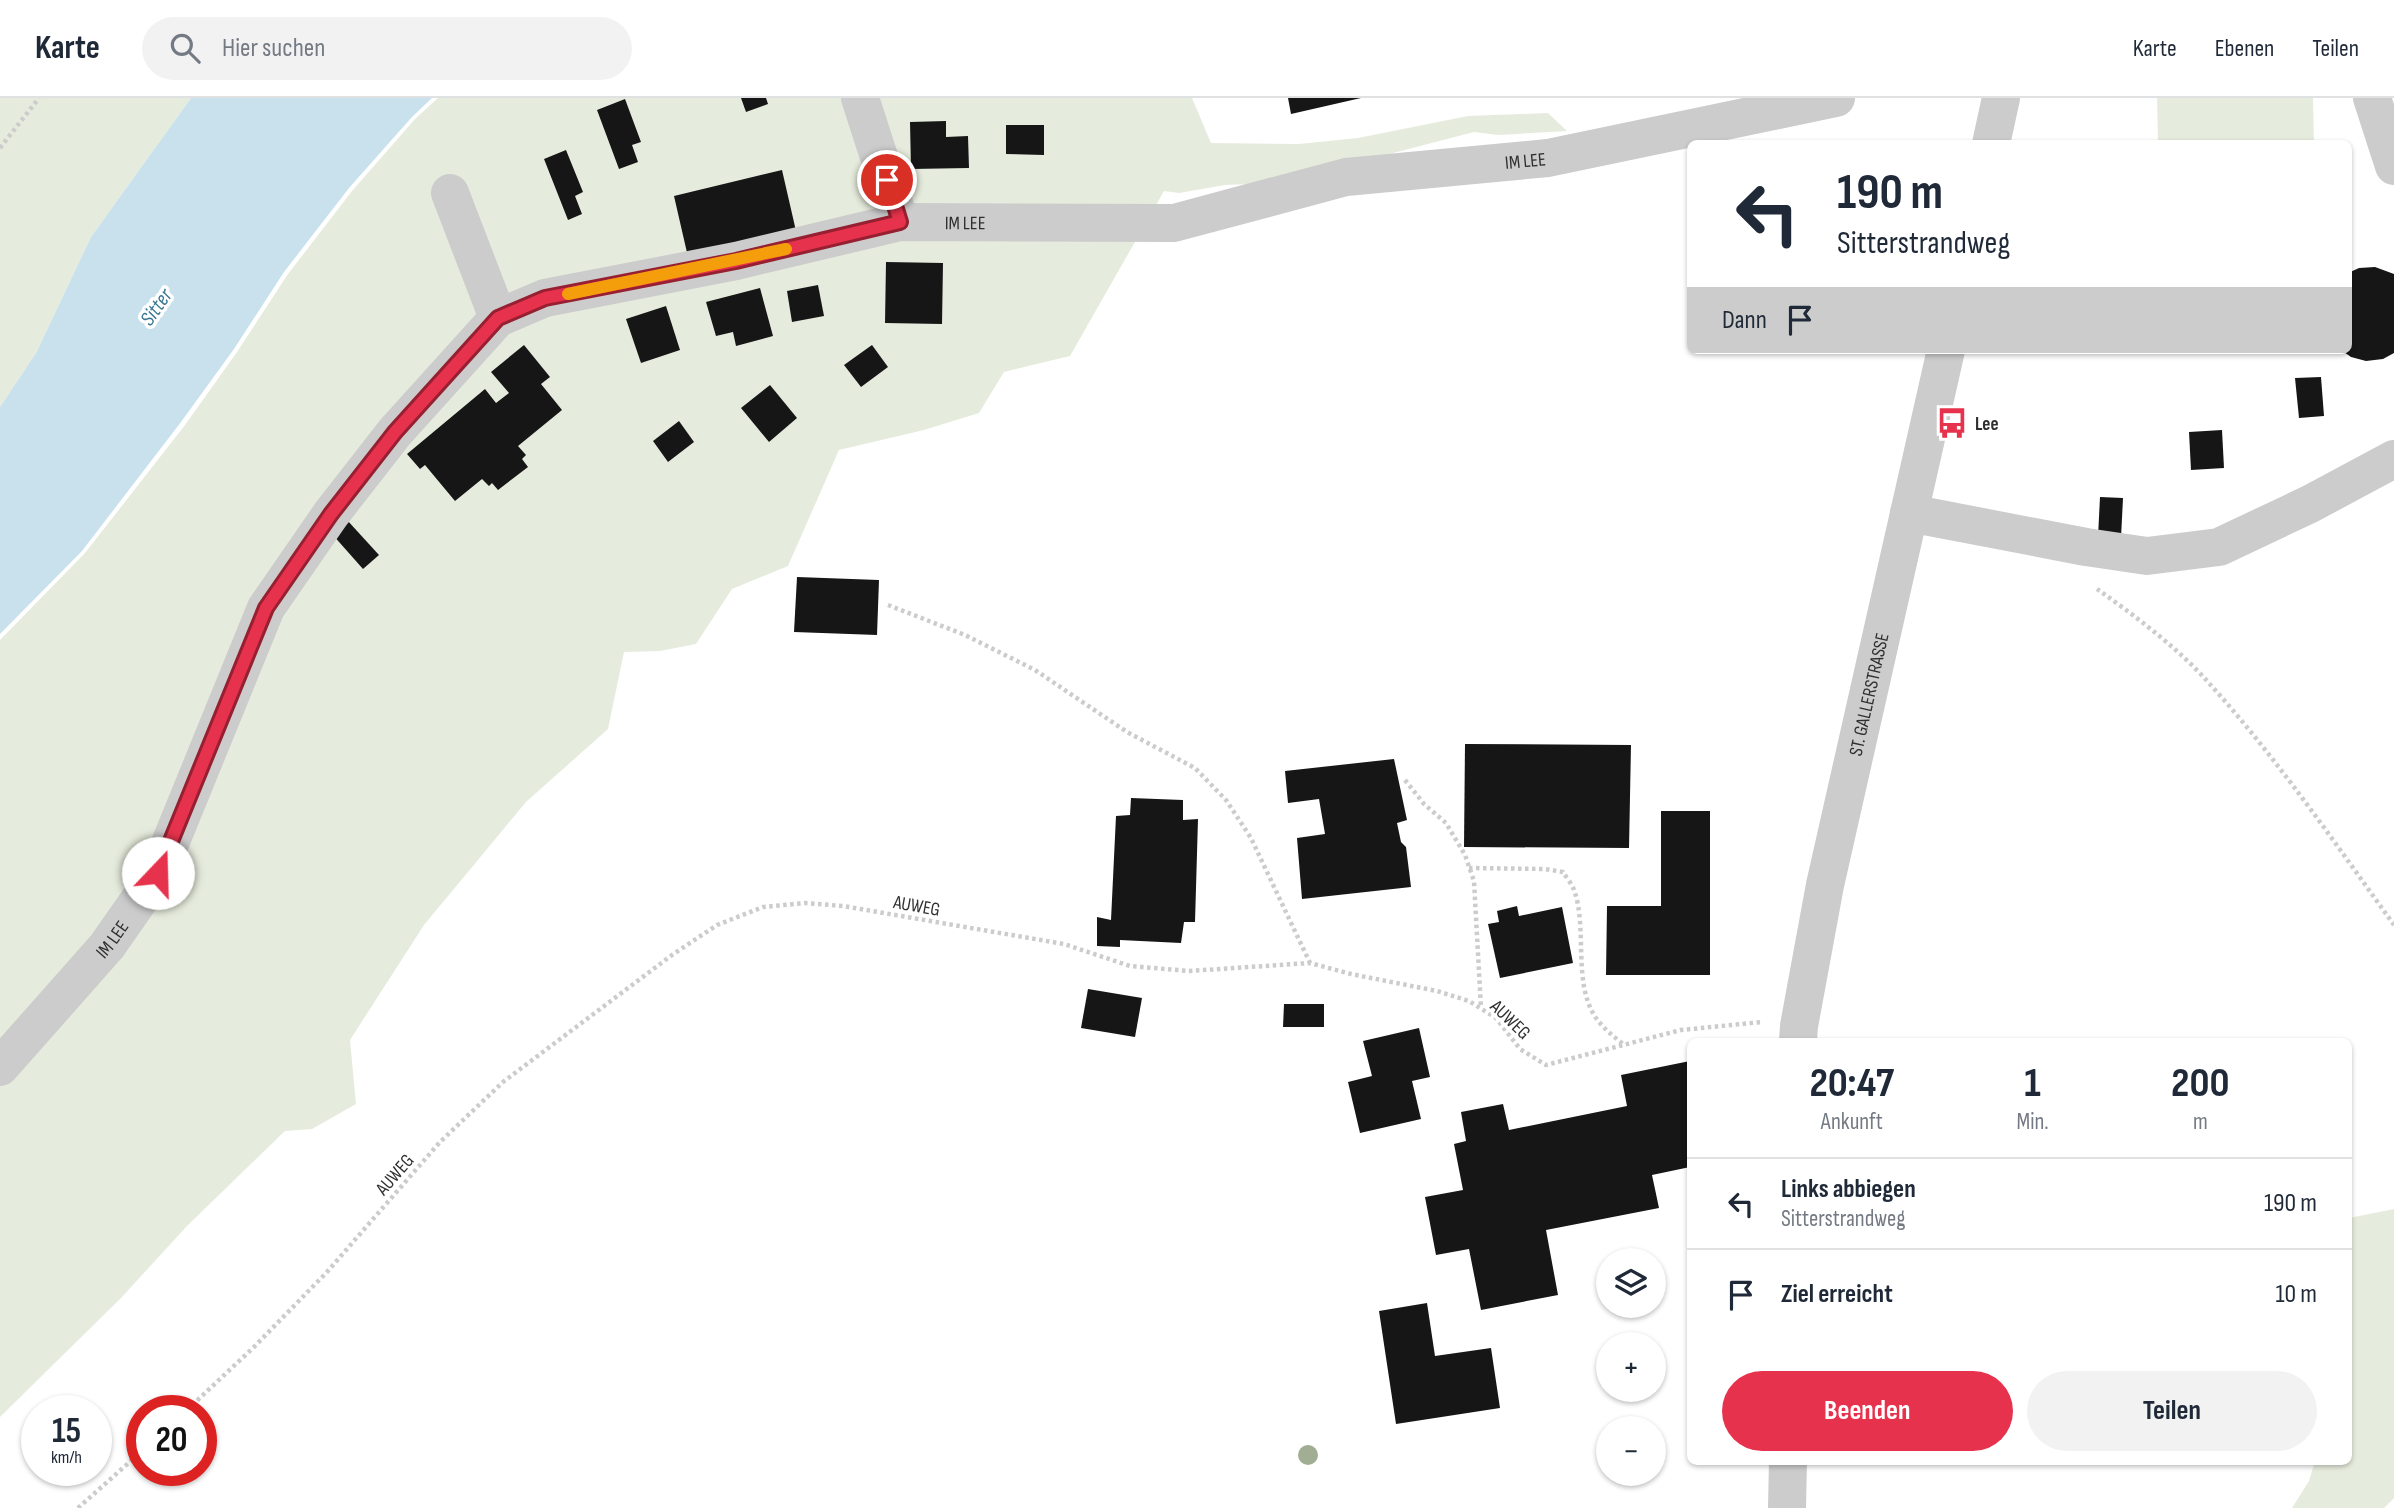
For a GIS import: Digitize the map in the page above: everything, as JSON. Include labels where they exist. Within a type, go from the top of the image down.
[{"type":"street","points":[[860,98],[900,222]]},
{"type":"street","name":"IM LEE","points":[[0,1067],[107,946],[158,873],[266,608],[331,514],[395,432],[498,318],[545,298],[736,261],[900,222],[1174,223],[1346,177],[1548,159],[1836,98]]},
{"type":"street","points":[[1992,140],[2001,98]]},
{"type":"street","points":[[2372,98],[2394,166]]},
{"type":"street","points":[[450,193],[498,318]]},
{"type":"street","name":"ST. GALLERSTRASSE","points":[[1798,1034],[1825,885],[1946,354]]},
{"type":"street","points":[[1909,513],[2147,556],[2218,547],[2310,504],[2394,459]]},
{"type":"street","points":[[1787,1508],[1788,1465]]},
{"type":"path","points":[[0,148],[38,98]]},
{"type":"path","points":[[2091,584],[2207,680],[2276,766],[2394,925]]},
{"type":"path","points":[[888,605],[965,635],[1035,670],[1127,732],[1195,768],[1226,800],[1251,838],[1310,963]]},
{"type":"path","points":[[1405,780],[1424,804],[1446,823],[1465,855],[1474,881],[1481,1009]]},
{"type":"path","points":[[1469,868],[1545,869],[1563,872],[1573,888],[1578,908],[1580,959],[1585,989],[1594,1015],[1605,1029],[1624,1044]]},
{"type":"path","name":"AUWEG","points":[[203,1395],[327,1272],[440,1142],[503,1082],[672,955],[717,925],[763,907],[805,903],[843,906],[1064,944],[1130,966],[1189,971],[1310,963],[1351,974],[1437,990],[1469,1001],[1496,1018],[1520,1049],[1546,1065],[1681,1030],[1757,1021],[1798,1034]]},
{"type":"path","points":[[78,1508],[126,1465]]},
{"type":"green space","points":[[0,98],[191,98],[91,237],[36,353],[0,407]]},
{"type":"green space","points":[[438,98],[1192,98],[1211,143],[1299,144],[1358,138],[1468,116],[1548,113],[1567,131],[1498,135],[1474,132],[1278,183],[1225,185],[1179,193],[1164,191],[1070,356],[1004,372],[979,413],[924,430],[839,450],[788,566],[732,589],[696,644],[660,651],[624,652],[608,729],[526,802],[424,925],[350,1040],[356,1104],[312,1129],[285,1131],[187,1226],[121,1298],[0,1417],[0,640],[85,553],[185,425],[288,274],[352,191],[415,119]]},
{"type":"green space","points":[[2157,98],[2313,98],[2314,140],[2158,140]]},
{"type":"green space","points":[[2394,1209],[2394,1498],[2384,1508],[2292,1508],[2309,1481],[2314,1465],[2352,1465],[2352,1217]]},
{"type":"water","name":"Sitter","points":[[191,98],[432,98],[349,188],[284,272],[234,349],[82,551],[0,634],[0,407],[36,353],[91,237]]},
{"type":"building","points":[[741,98],[766,98],[768,104],[746,112]]},
{"type":"building","points":[[1288,98],[1361,98],[1291,114]]},
{"type":"building","points":[[625,99],[641,142],[632,145],[638,162],[619,169],[597,110]]},
{"type":"building","points":[[946,121],[946,137],[968,136],[969,168],[911,169],[910,122]]},
{"type":"building","points":[[1006,125],[1044,125],[1044,155],[1006,154]]},
{"type":"building","points":[[566,150],[583,192],[575,196],[582,214],[568,220],[544,159]]},
{"type":"building","points":[[782,170],[796,231],[688,257],[674,196]]},
{"type":"building","points":[[886,262],[943,263],[942,324],[885,323]]},
{"type":"building","points":[[2375,267],[2394,274],[2394,353],[2383,359],[2366,361],[2347,354],[2352,354],[2352,271]]},
{"type":"building","points":[[818,285],[824,316],[792,322],[787,291]]},
{"type":"building","points":[[760,288],[773,336],[736,346],[733,332],[716,336],[706,302]]},
{"type":"building","points":[[666,306],[680,350],[641,363],[626,319]]},
{"type":"building","points":[[524,345],[550,377],[541,384],[562,410],[518,446],[526,455],[522,459],[528,467],[498,490],[492,483],[489,486],[482,479],[455,501],[425,465],[420,469],[407,454],[485,389],[496,403],[509,393],[491,372]]},
{"type":"building","points":[[872,345],[888,367],[861,387],[844,365]]},
{"type":"building","points":[[2321,377],[2324,416],[2299,418],[2295,378]]},
{"type":"building","points":[[770,385],[797,418],[769,442],[741,408]]},
{"type":"building","points":[[679,421],[694,442],[668,462],[653,441]]},
{"type":"building","points":[[2222,430],[2224,468],[2191,470],[2189,432]]},
{"type":"building","points":[[2100,497],[2123,498],[2121,538],[2098,537]]},
{"type":"building","points":[[347,520],[379,555],[363,569],[332,534]]},
{"type":"building","points":[[797,577],[879,580],[877,635],[794,632]]},
{"type":"building","points":[[1465,744],[1631,745],[1629,848],[1464,847]]},
{"type":"building","points":[[1394,759],[1407,820],[1397,823],[1401,842],[1406,847],[1411,887],[1302,899],[1297,838],[1325,834],[1319,799],[1288,803],[1285,771]]},
{"type":"building","points":[[1131,798],[1183,800],[1183,820],[1198,819],[1195,922],[1184,922],[1181,943],[1120,940],[1120,947],[1097,946],[1097,917],[1111,920],[1116,816],[1130,815]]},
{"type":"building","points":[[1661,811],[1710,811],[1710,975],[1606,975],[1607,906],[1661,906]]},
{"type":"building","points":[[1517,906],[1519,916],[1562,907],[1573,963],[1500,978],[1488,924],[1499,922],[1497,911]]},
{"type":"building","points":[[1088,989],[1142,998],[1135,1037],[1081,1028]]},
{"type":"building","points":[[1284,1004],[1324,1004],[1324,1027],[1283,1027]]},
{"type":"building","points":[[1419,1028],[1430,1077],[1412,1081],[1421,1119],[1360,1133],[1348,1082],[1372,1076],[1363,1041]]},
{"type":"building","points":[[1687,1062],[1687,1168],[1652,1175],[1659,1208],[1546,1230],[1558,1295],[1481,1310],[1469,1249],[1436,1255],[1425,1197],[1463,1190],[1454,1144],[1466,1141],[1461,1112],[1503,1104],[1509,1130],[1627,1106],[1621,1075]]},
{"type":"building","points":[[1427,1303],[1435,1356],[1491,1348],[1500,1408],[1396,1424],[1379,1311]]},
{"type":"slow traffic","points":[[568,294],[786,249]]},
{"type":"place","name":"Lee","points":[[1952,423]]},
{"type":"route","points":[[158,873],[266,608],[331,514],[395,432],[498,318],[545,298],[736,261],[900,222],[887,180]]}]
